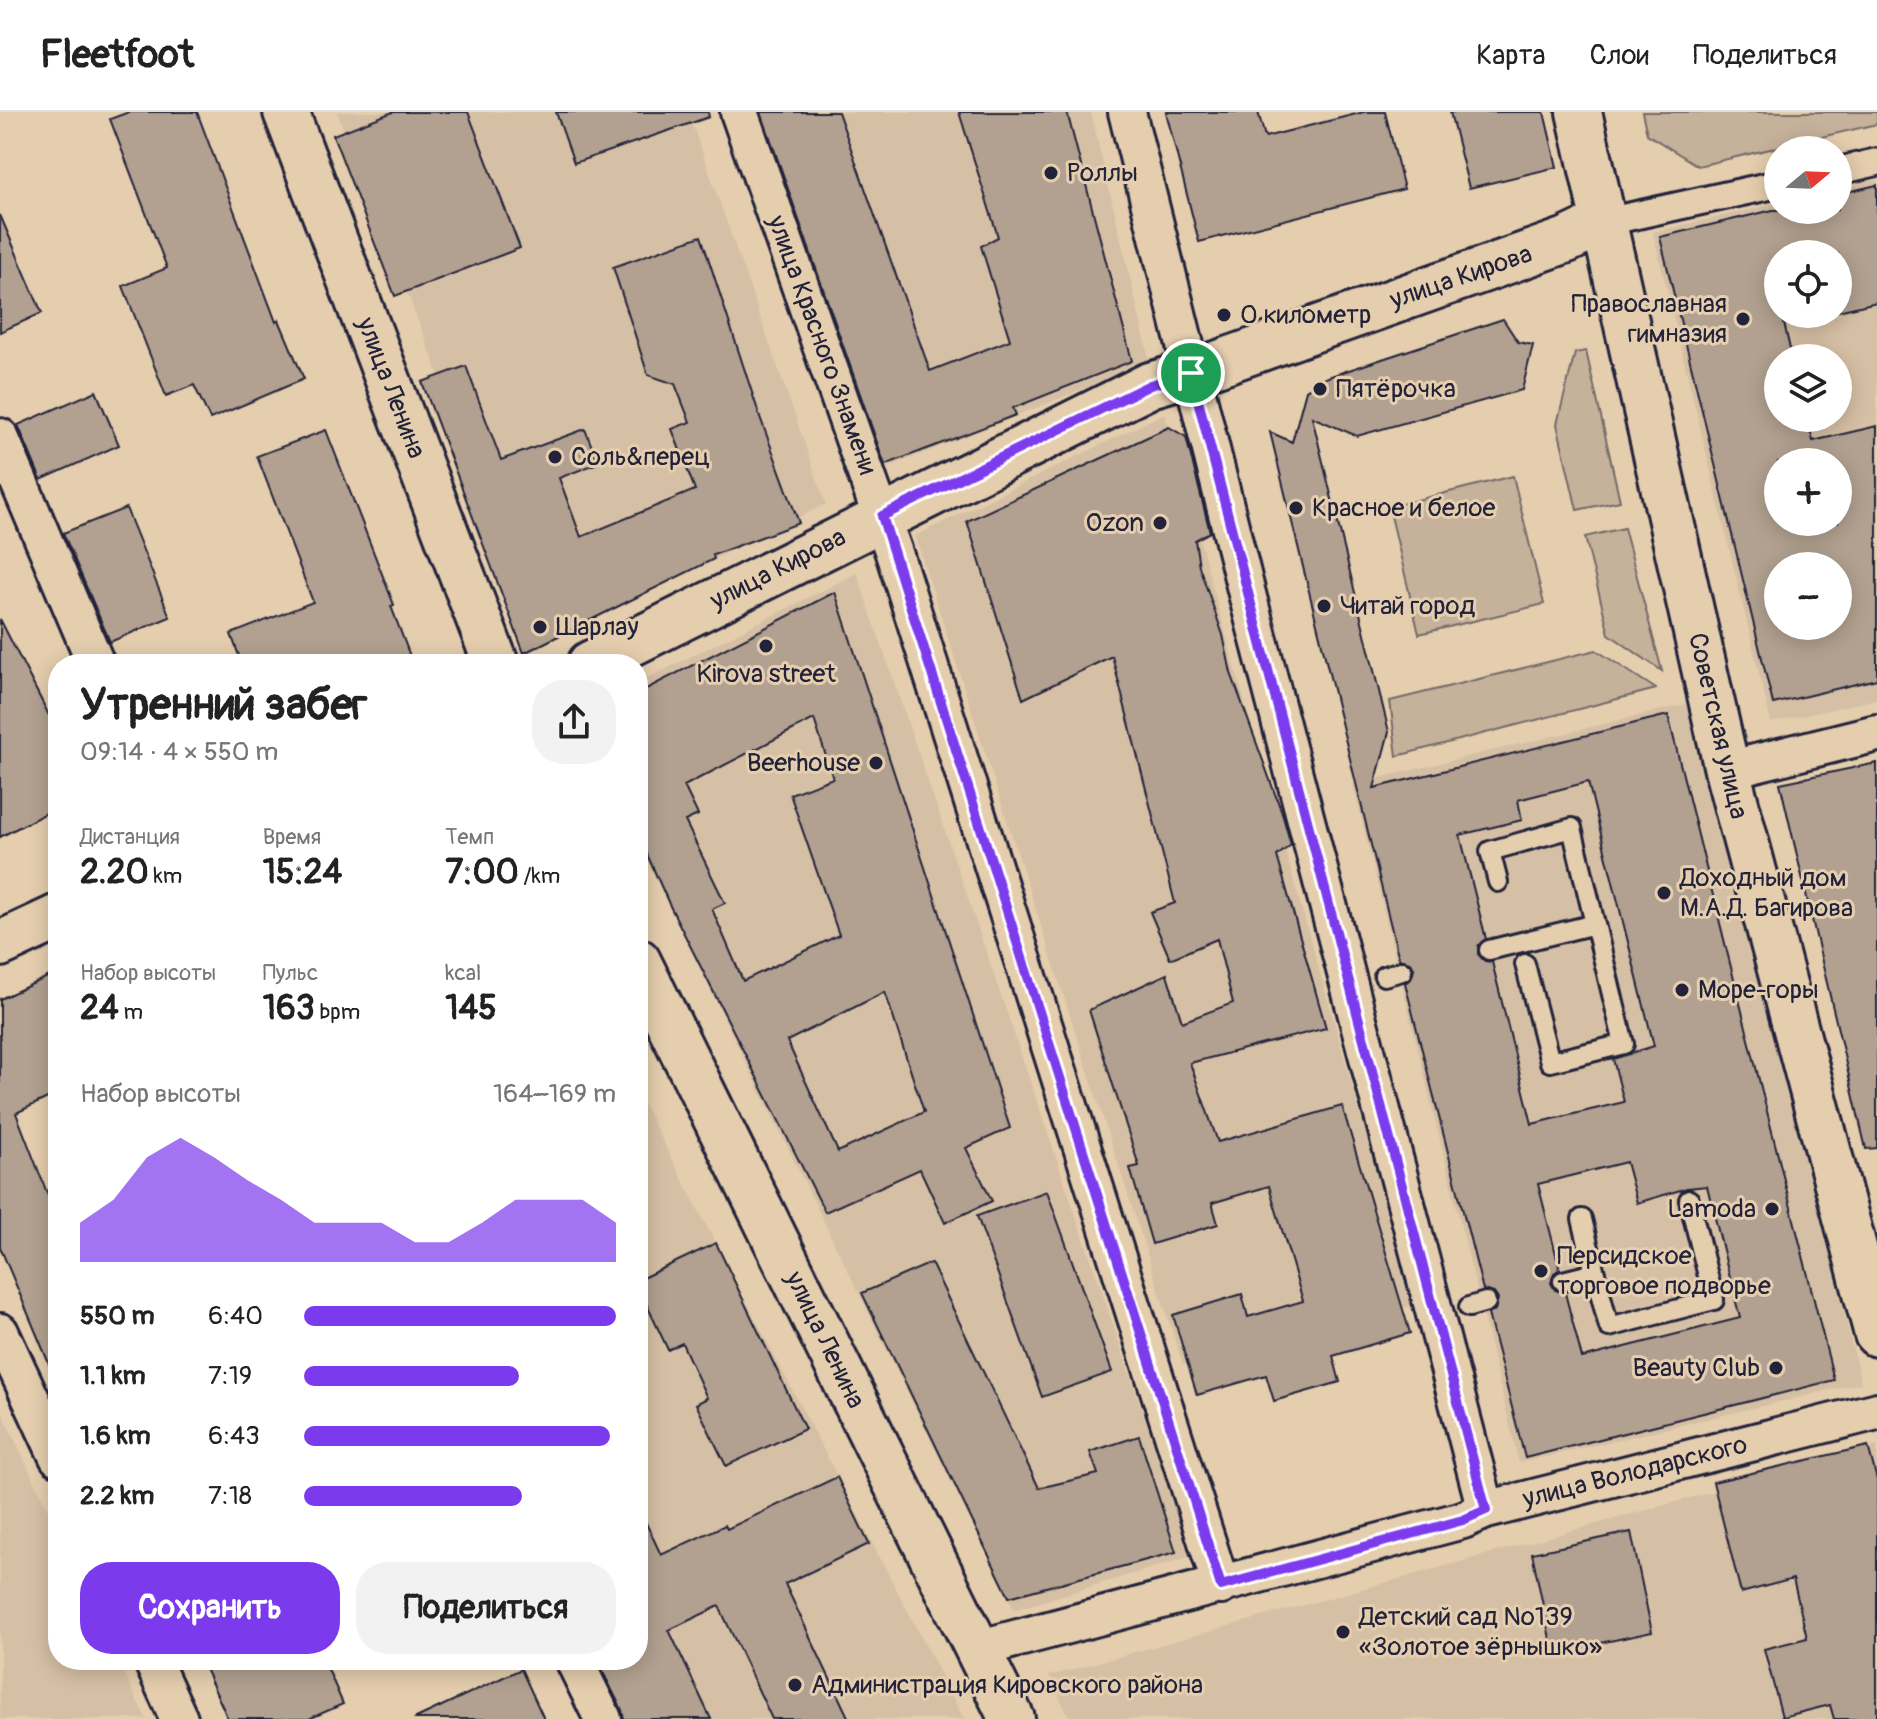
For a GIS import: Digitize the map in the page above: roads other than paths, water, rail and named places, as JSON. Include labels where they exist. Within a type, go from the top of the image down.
[{"type":"street","name":"улица Ленина","points":[[286,112],[492,654]]},
{"type":"street","name":"улица Красного Знамени","points":[[739,112],[882,516],[1221,1586]]},
{"type":"street","points":[[1127,112],[1191,373],[1486,1510]]},
{"type":"street","name":"Советская улица","points":[[1579,112],[1727,770],[1877,1334]]},
{"type":"street","points":[[1852,168],[1877,162]]},
{"type":"street","name":"улица Кирова","points":[[610,654],[1150,385],[1567,240],[1605,222],[1764,187]]},
{"type":"street","points":[[0,437],[92,654]]},
{"type":"street","points":[[1727,770],[1877,733]]},
{"type":"street","points":[[0,944],[48,922]]},
{"type":"street","name":"улица Ленина","points":[[648,981],[1012,1719]]},
{"type":"street","points":[[0,1332],[48,1435]]},
{"type":"street","name":"улица Володарского","points":[[977,1649],[1463,1520],[1486,1510],[1877,1411]]},
{"type":"street","points":[[157,1670],[179,1719]]},
{"type":"street","points":[[579,1670],[603,1719]]},
{"type":"lane","points":[[1498,882],[1490,851],[1572,828],[1624,1044],[1550,1062],[1525,964]]},
{"type":"lane","points":[[1489,950],[1595,924]]},
{"type":"lane","points":[[1582,1219],[1609,1327],[1714,1300],[1689,1200]]},
{"type":"lane","points":[[1563,1281],[1595,1273]]},
{"type":"place","name":"Роллы","points":[[1051,173]]},
{"type":"place","name":"0 километр","points":[[1224,315]]},
{"type":"place","name":"Православная гимназия","points":[[1743,319]]},
{"type":"place","name":"Пятёрочка","points":[[1320,389]]},
{"type":"place","name":"Соль&перец","points":[[555,457]]},
{"type":"place","name":"Красное и белое","points":[[1296,508]]},
{"type":"place","name":"Ozon","points":[[1160,523]]},
{"type":"place","name":"Читай город","points":[[1324,606]]},
{"type":"place","name":"Шарлау","points":[[540,627]]},
{"type":"place","name":"Kirova street","points":[[766,646]]},
{"type":"place","name":"Beerhouse","points":[[876,763]]},
{"type":"place","name":"Доходный дом М.А.Д. Багирова","points":[[1664,893]]},
{"type":"place","name":"Море-горы","points":[[1682,990]]},
{"type":"place","name":"Lamoda","points":[[1772,1209]]},
{"type":"place","name":"Персидское торговое подворье","points":[[1541,1271]]},
{"type":"place","name":"Beauty Club","points":[[1776,1368]]},
{"type":"place","name":"Детский сад №139 «Золотое зёрнышко»","points":[[1343,1632]]},
{"type":"place","name":"Администрация Кировского района","points":[[795,1685]]}]
